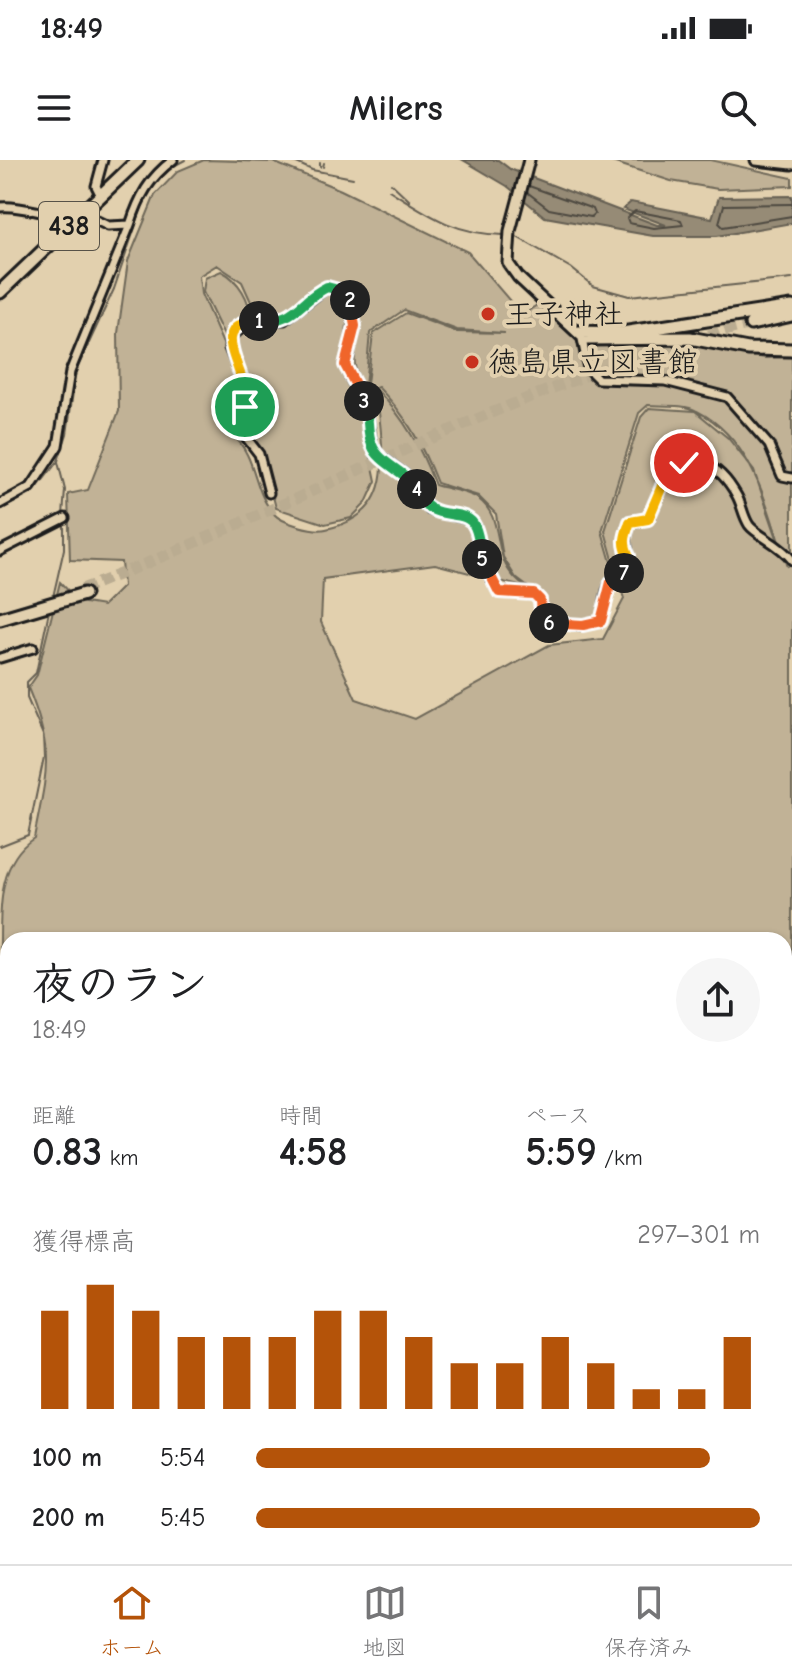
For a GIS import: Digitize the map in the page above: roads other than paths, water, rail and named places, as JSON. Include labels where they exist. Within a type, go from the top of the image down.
[{"type":"highway","name":"438","points":[[0,292],[138,160]]},
{"type":"highway","points":[[580,336],[622,333],[792,307]]},
{"type":"highway","points":[[751,327],[792,318]]},
{"type":"highway","points":[[580,336],[690,338],[748,349],[792,350]]},
{"type":"highway","points":[[0,619],[9,612],[83,591]]},
{"type":"main road","points":[[529,160],[507,251],[514,273],[580,336]]},
{"type":"main road","points":[[756,160],[792,164]]},
{"type":"street","points":[[101,196],[96,186],[103,160]]},
{"type":"street","points":[[0,504],[31,487],[58,446],[70,372],[141,192],[173,160]]},
{"type":"street","points":[[0,207],[10,205],[64,217],[72,224]]},
{"type":"street","points":[[83,214],[108,226],[130,225]]},
{"type":"street","points":[[269,493],[259,454],[235,423],[248,394],[229,348],[231,336],[253,321],[284,320],[294,315],[315,293],[327,287],[346,292],[352,303],[355,326],[345,365],[367,408],[372,445],[377,454],[407,476],[430,510],[468,519],[475,526],[484,566],[499,592],[534,594],[540,600],[541,613],[547,623],[583,625],[601,621],[611,582],[627,568],[629,556],[624,546],[630,522],[648,519],[665,479],[677,466],[691,459],[703,460],[720,476],[737,495],[752,529],[772,539],[792,560]]},
{"type":"street","points":[[580,336],[588,369],[598,379],[665,381],[727,397],[769,445],[782,476],[792,478]]},
{"type":"street","points":[[0,551],[65,518]]},
{"type":"street","points":[[0,658],[33,648]]},
{"type":"water","points":[[463,160],[498,160],[510,169],[657,225],[666,225],[623,209],[631,202],[712,218],[719,197],[792,196],[792,223],[717,236],[653,236],[545,217],[507,186]]},
{"type":"waterway","points":[[152,186],[168,169],[185,160]]},
{"type":"waterway","points":[[290,160],[312,170],[353,178]]},
{"type":"waterway","points":[[323,167],[324,163]]},
{"type":"waterway","points":[[391,183],[410,201]]},
{"type":"waterway","points":[[389,190],[444,222],[471,231],[504,235]]},
{"type":"waterway","points":[[0,510],[34,492],[58,461],[67,434],[76,371],[114,289],[146,195]]},
{"type":"waterway","points":[[515,236],[571,268],[593,286],[629,296],[792,279]]},
{"type":"waterway","points":[[58,462],[65,490],[63,515]]},
{"type":"waterway","points":[[53,597],[64,549],[64,523]]},
{"type":"waterway","points":[[0,846],[28,835],[44,757],[43,735],[27,698],[27,682],[36,673],[49,611]]},
{"type":"tunnel","points":[[82,589],[579,378],[751,324]]},
{"type":"place","name":"王子神社","points":[[488,314]]},
{"type":"place","name":"徳島県立図書館","points":[[472,362]]}]
